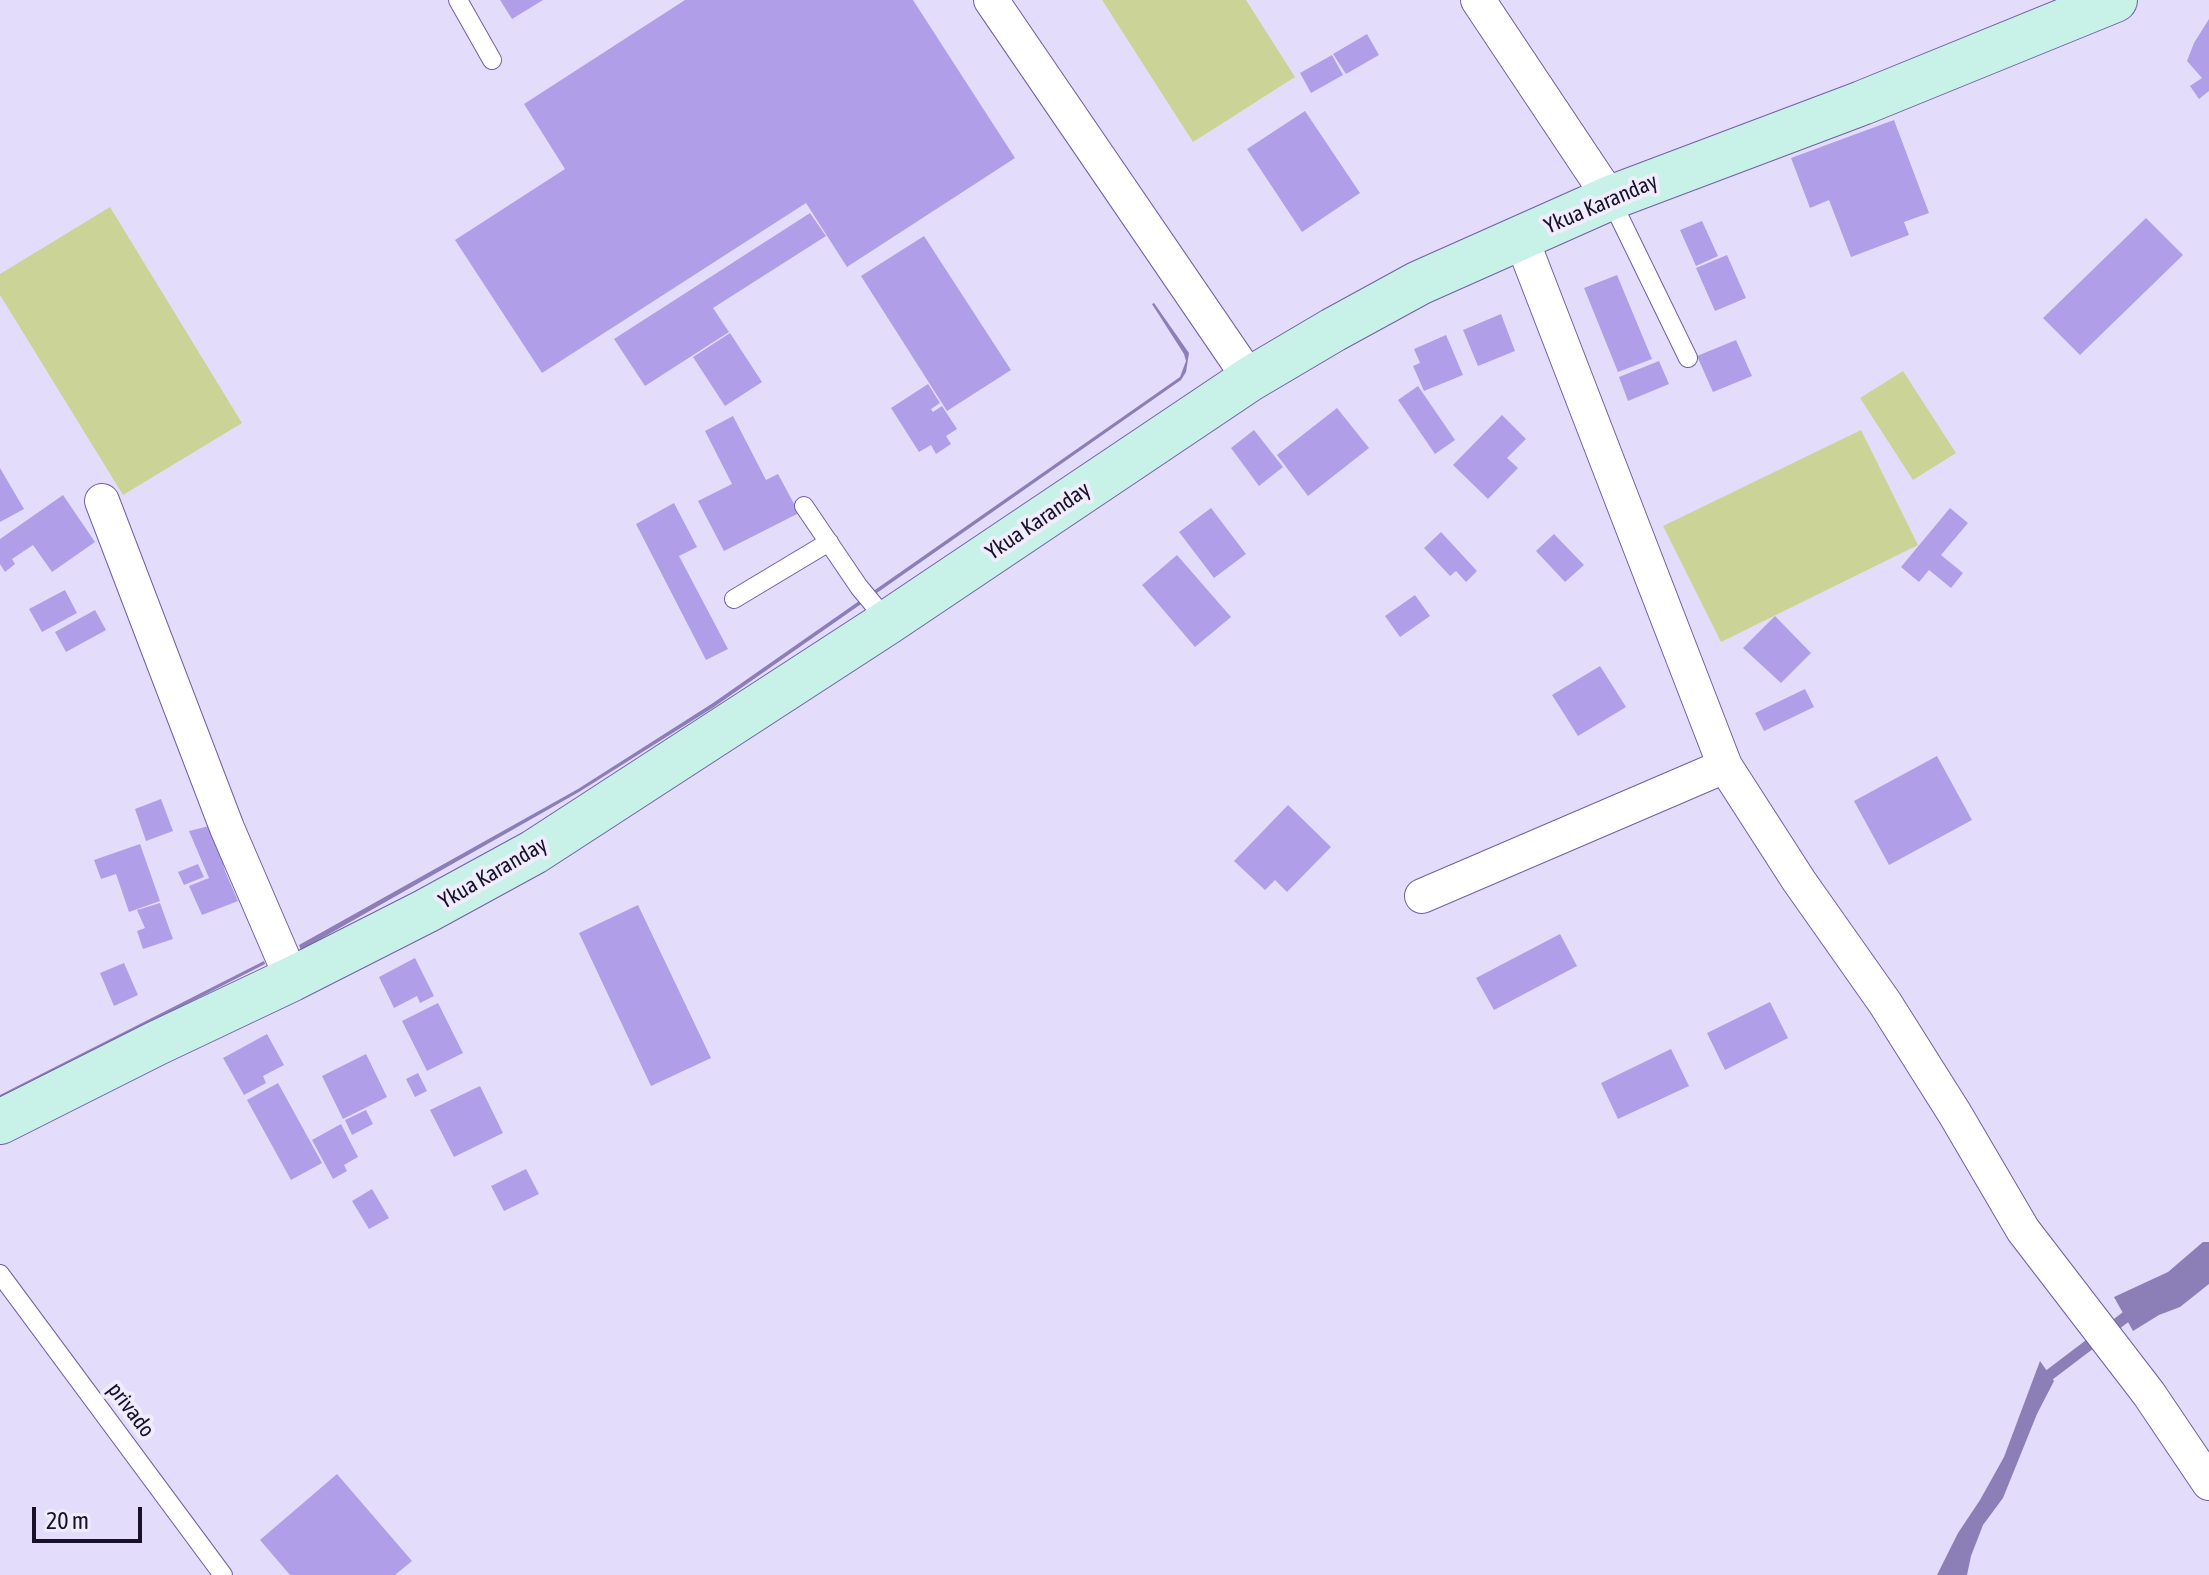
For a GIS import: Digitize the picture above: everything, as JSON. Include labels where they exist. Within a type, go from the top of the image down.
[{"type":"street","points":[[991,0],[1250,379]]},
{"type":"street","points":[[1478,0],[1610,198]]},
{"type":"street","name":"Ykua Karanday","points":[[0,1122],[292,979],[534,852],[888,622],[1250,379],[1419,283],[1610,198],[1862,103],[2115,0]]},
{"type":"street","points":[[1521,238],[1725,766],[1799,881],[1885,1003],[2023,1230],[2149,1394],[2209,1483]]},
{"type":"street","points":[[102,501],[227,828],[292,979]]},
{"type":"street","points":[[1422,896],[1725,766]]},
{"type":"lane","points":[[458,0],[492,60]]},
{"type":"lane","points":[[1610,198],[1688,358]]},
{"type":"lane","points":[[804,506],[859,587],[888,622]]},
{"type":"lane","points":[[734,599],[829,542]]},
{"type":"lane","name":"privado","points":[[0,1274],[223,1575]]},
{"type":"green space","points":[[1102,0],[1246,0],[1295,77],[1193,142]]},
{"type":"green space","points":[[110,207],[242,423],[123,495],[0,295],[0,274]]},
{"type":"green space","points":[[1903,371],[1956,453],[1913,480],[1860,398]]},
{"type":"green space","points":[[1861,430],[1918,545],[1721,642],[1663,526]]},
{"type":"shaded area","points":[[1154,303],[1189,353],[1186,372],[1181,380],[714,707],[579,792],[301,950],[299,945],[578,789],[713,703],[1180,377],[1186,361],[1184,354]]},
{"type":"shaded area","points":[[264,961],[265,964],[0,1099],[0,1095]]},
{"type":"shaded area","points":[[2203,1242],[2209,1242],[2209,1284],[2180,1307],[2159,1315],[2133,1331],[2114,1297],[2168,1272]]},
{"type":"shaded area","points":[[2040,1361],[2054,1381],[2003,1498],[1983,1525],[1967,1575],[1937,1575],[1958,1533],[2004,1457]]},
{"type":"building","points":[[500,0],[543,0],[512,19]]},
{"type":"building","points":[[685,0],[913,0],[1015,158],[847,267],[806,203],[542,373],[455,240],[565,169],[524,104]]},
{"type":"building","points":[[2209,19],[2209,91],[2199,99],[2190,86],[2202,78],[2187,61]]},
{"type":"building","points":[[1367,34],[1379,55],[1346,74],[1333,54]]},
{"type":"building","points":[[1332,55],[1343,75],[1311,93],[1300,73]]},
{"type":"building","points":[[1305,111],[1360,193],[1302,232],[1247,149]]},
{"type":"building","points":[[1894,120],[1929,213],[1904,222],[1909,235],[1851,257],[1829,200],[1810,208],[1791,158]]},
{"type":"building","points":[[810,213],[826,236],[713,308],[729,332],[645,386],[614,339]]},
{"type":"building","points":[[2146,218],[2183,255],[2080,355],[2043,318]]},
{"type":"building","points":[[1702,221],[1718,256],[1696,266],[1680,230]]},
{"type":"building","points":[[924,236],[1011,370],[947,411],[861,276]]},
{"type":"building","points":[[1727,255],[1746,298],[1715,311],[1696,268]]},
{"type":"building","points":[[1617,275],[1652,359],[1618,372],[1584,288]]},
{"type":"building","points":[[1501,314],[1515,351],[1478,366],[1463,330]]},
{"type":"building","points":[[730,333],[762,382],[725,406],[693,357]]},
{"type":"building","points":[[1446,335],[1463,375],[1424,391],[1413,366],[1420,363],[1414,349]]},
{"type":"building","points":[[1736,340],[1752,376],[1713,392],[1697,356]]},
{"type":"building","points":[[1659,361],[1669,384],[1628,401],[1619,377]]},
{"type":"building","points":[[928,384],[940,403],[931,409],[933,412],[942,406],[957,429],[946,436],[951,444],[936,454],[931,445],[919,452],[891,408]]},
{"type":"building","points":[[1418,386],[1455,440],[1435,454],[1398,400]]},
{"type":"building","points":[[1337,408],[1369,448],[1308,496],[1277,455]]},
{"type":"building","points":[[1502,415],[1526,439],[1507,458],[1518,468],[1488,499],[1453,465]]},
{"type":"building","points":[[733,416],[766,480],[778,474],[799,513],[724,551],[698,501],[732,484],[705,431]]},
{"type":"building","points":[[1254,430],[1283,467],[1259,486],[1231,448]]},
{"type":"building","points":[[0,468],[24,509],[0,522]]},
{"type":"building","points":[[63,495],[95,542],[52,572],[33,545],[12,559],[15,564],[5,572],[0,564],[0,539]]},
{"type":"building","points":[[674,503],[697,547],[679,556],[728,649],[706,660],[636,524]]},
{"type":"building","points":[[1211,508],[1246,554],[1214,578],[1179,532]]},
{"type":"building","points":[[1950,508],[1968,523],[1941,555],[1963,573],[1951,588],[1929,570],[1919,582],[1901,567]]},
{"type":"building","points":[[1441,532],[1477,571],[1466,582],[1456,571],[1450,576],[1424,548]]},
{"type":"building","points":[[1554,534],[1584,565],[1565,582],[1536,551]]},
{"type":"building","points":[[1177,555],[1231,617],[1195,647],[1142,585]]},
{"type":"building","points":[[65,590],[77,613],[42,632],[29,609]]},
{"type":"building","points":[[1415,595],[1430,616],[1400,637],[1385,616]]},
{"type":"building","points":[[95,610],[106,630],[66,652],[55,632]]},
{"type":"building","points":[[1775,616],[1811,653],[1781,683],[1743,648]]},
{"type":"building","points":[[1600,666],[1626,707],[1578,736],[1552,695]]},
{"type":"building","points":[[1805,689],[1814,707],[1764,731],[1755,713]]},
{"type":"building","points":[[1937,756],[1972,820],[1889,865],[1854,801]]},
{"type":"building","points":[[161,799],[173,831],[146,841],[135,809]]},
{"type":"building","points":[[1288,805],[1331,847],[1287,892],[1275,880],[1265,890],[1234,861]]},
{"type":"building","points":[[213,825],[225,871],[238,901],[202,915],[189,886],[209,878],[189,831]]},
{"type":"building","points":[[140,844],[160,901],[129,912],[116,874],[101,879],[94,860]]},
{"type":"building","points":[[198,864],[204,877],[184,885],[178,872]]},
{"type":"building","points":[[160,903],[173,939],[143,949],[137,931],[145,928],[137,910]]},
{"type":"building","points":[[638,905],[711,1058],[651,1086],[579,933]]},
{"type":"building","points":[[1560,934],[1577,966],[1494,1010],[1476,978]]},
{"type":"building","points":[[415,958],[434,996],[420,1003],[417,996],[394,1008],[379,977]]},
{"type":"building","points":[[124,963],[138,995],[114,1006],[100,973]]},
{"type":"building","points":[[1770,1002],[1788,1038],[1725,1070],[1707,1033]]},
{"type":"building","points":[[438,1003],[463,1053],[427,1071],[402,1021]]},
{"type":"building","points":[[267,1034],[284,1065],[263,1076],[266,1083],[244,1095],[223,1058]]},
{"type":"building","points":[[1671,1049],[1689,1086],[1618,1119],[1601,1083]]},
{"type":"building","points":[[366,1054],[387,1097],[343,1119],[322,1076]]},
{"type":"building","points":[[418,1073],[427,1091],[415,1097],[406,1079]]},
{"type":"building","points":[[278,1083],[322,1163],[291,1180],[247,1100]]},
{"type":"building","points":[[480,1086],[503,1133],[454,1157],[430,1110]]},
{"type":"building","points":[[366,1110],[373,1124],[352,1135],[345,1120]]},
{"type":"building","points":[[341,1124],[358,1157],[344,1165],[347,1171],[333,1179],[312,1140]]},
{"type":"building","points":[[526,1169],[539,1194],[504,1211],[491,1186]]},
{"type":"building","points":[[372,1189],[389,1218],[369,1229],[352,1201]]},
{"type":"building","points":[[337,1474],[412,1561],[395,1575],[290,1575],[260,1540]]},
{"type":"waterway","points":[[2043,1383],[2044,1379],[2135,1310]]}]
